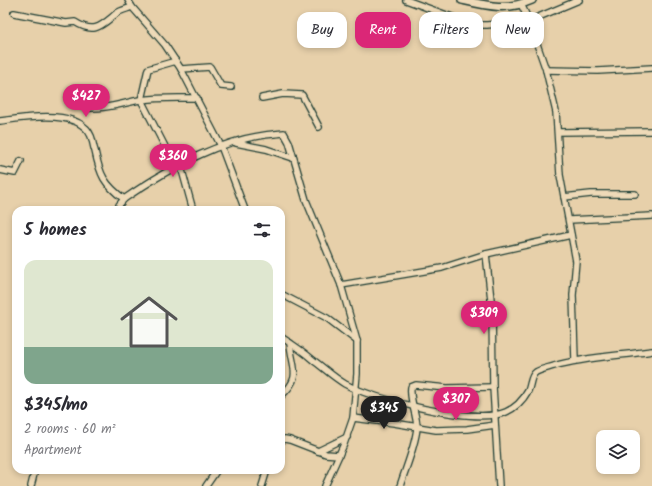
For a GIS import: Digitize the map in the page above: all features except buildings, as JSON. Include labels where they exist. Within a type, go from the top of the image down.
[{"type":"street","points":[[128,0],[181,69],[221,146],[242,206]]},
{"type":"street","points":[[406,0],[474,25],[491,25]]},
{"type":"street","points":[[462,0],[504,7],[521,4],[532,0]]},
{"type":"street","points":[[544,15],[579,0]]},
{"type":"street","points":[[521,4],[525,12]]},
{"type":"street","points":[[14,13],[66,23],[75,22],[85,28],[92,28],[100,27],[108,22],[118,12],[132,7]]},
{"type":"street","points":[[538,48],[546,70],[556,112],[559,164],[576,261],[573,302],[575,360]]},
{"type":"street","points":[[176,61],[148,69],[141,100],[178,165],[192,206]]},
{"type":"street","points":[[181,69],[210,67],[212,68],[221,86],[231,86]]},
{"type":"street","points":[[546,70],[598,71],[652,68]]},
{"type":"street","points":[[262,98],[283,94],[302,95],[318,127]]},
{"type":"street","points":[[90,108],[116,106],[141,100],[162,98],[197,98]]},
{"type":"street","points":[[0,121],[59,117],[70,119],[82,126],[91,135],[103,179],[124,199]]},
{"type":"street","points":[[558,132],[652,131]]},
{"type":"street","points":[[119,206],[124,199],[178,165],[221,146],[234,142],[265,135],[284,133],[289,142],[306,200],[341,285],[357,341],[358,356],[353,418],[347,437],[325,486]]},
{"type":"street","points":[[234,142],[266,149],[293,158]]},
{"type":"street","points":[[0,170],[15,173],[21,161]]},
{"type":"street","points":[[564,197],[591,194],[634,194]]},
{"type":"street","points":[[569,220],[652,216]]},
{"type":"street","points":[[341,285],[442,268],[486,254],[571,236]]},
{"type":"street","points":[[486,254],[492,309],[493,387],[499,486]]},
{"type":"street","points":[[285,299],[327,318],[357,341]]},
{"type":"street","points":[[285,340],[335,378],[355,389],[414,407],[462,414],[495,414],[508,410],[520,402],[528,390],[535,372],[575,360],[620,356],[652,351]]},
{"type":"street","points":[[285,392],[292,385],[295,376],[290,343]]},
{"type":"street","points":[[400,486],[412,449],[417,426],[411,395],[412,387],[493,387]]},
{"type":"street","points":[[353,418],[417,426],[436,430],[452,430],[495,425]]},
{"type":"street","points":[[318,451],[347,437]]},
{"type":"street","points":[[285,439],[326,454],[339,455]]},
{"type":"street","points":[[31,486],[34,474]]},
{"type":"street","points":[[206,486],[215,474]]},
{"type":"street","points":[[262,486],[266,474]]}]
